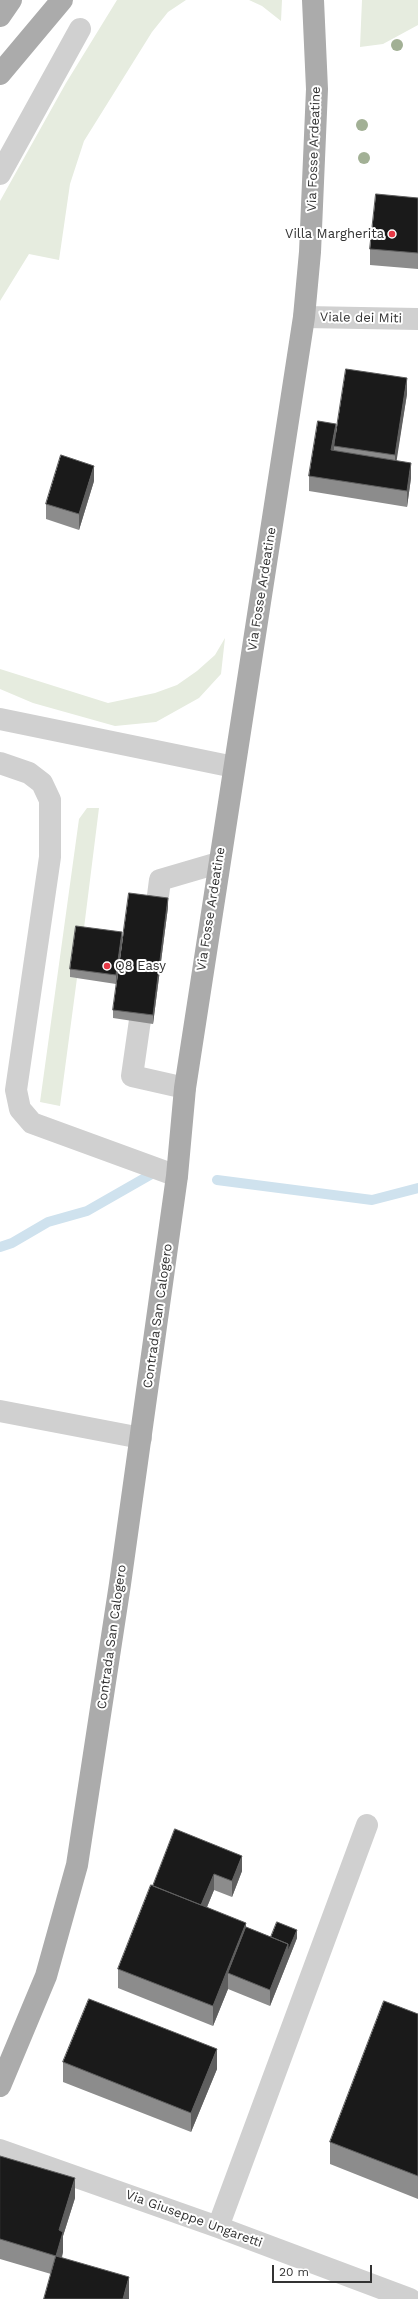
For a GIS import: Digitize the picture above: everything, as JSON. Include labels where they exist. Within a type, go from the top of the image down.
[{"type":"main road","points":[[0,16],[11,0]]},
{"type":"main road","points":[[0,74],[62,0]]},
{"type":"main road","name":"Via Fosse Ardeatine","points":[[177,1176],[185,1088],[218,863],[304,317],[310,252],[317,89],[313,0]]},
{"type":"main road","name":"Contrada San Calogero","points":[[0,2086],[46,1976],[77,1865],[141,1438],[177,1176]]},
{"type":"street","points":[[0,174],[80,29]]},
{"type":"street","name":"Viale dei Miti","points":[[304,317],[418,319]]},
{"type":"street","points":[[0,719],[234,768]]},
{"type":"street","points":[[0,763],[33,776],[42,783],[50,800],[50,857],[16,1090],[20,1109],[32,1123],[177,1176]]},
{"type":"street","points":[[150,951],[160,880],[218,863]]},
{"type":"street","points":[[147,974],[132,1076],[185,1088]]},
{"type":"street","points":[[0,1411],[141,1438]]},
{"type":"street","points":[[218,2227],[367,1825]]},
{"type":"street","name":"Via Giuseppe Ungaretti","points":[[0,2150],[218,2227],[410,2299]]},
{"type":"shaded area","points":[[117,0],[186,0],[168,12],[152,32],[84,141],[70,184],[59,260],[29,254],[0,301],[0,201],[66,83]]},
{"type":"shaded area","points":[[249,0],[282,0],[281,21],[262,6]]},
{"type":"shaded area","points":[[362,0],[418,0],[418,25],[383,44],[360,47]]},
{"type":"shaded area","points":[[225,638],[221,674],[199,698],[156,722],[115,726],[33,703],[0,689],[0,669],[108,703],[155,693],[177,685],[197,671],[215,655]]},
{"type":"shaded area","points":[[87,808],[99,808],[83,936],[70,977],[77,978],[60,1106],[40,1102],[79,819]]},
{"type":"building","points":[[376,194],[418,198],[418,253],[370,249]]},
{"type":"building","points":[[346,369],[407,378],[395,455],[334,446]]},
{"type":"building","points":[[318,421],[336,424],[331,450],[411,463],[407,491],[309,476]]},
{"type":"building","points":[[61,455],[94,466],[79,514],[46,504]]},
{"type":"building","points":[[129,893],[168,898],[153,1015],[113,1010]]},
{"type":"building","points":[[76,926],[122,932],[116,975],[70,969]]},
{"type":"building","points":[[175,1829],[242,1856],[232,1881],[214,1874],[201,1905],[153,1886]]},
{"type":"building","points":[[151,1885],[246,1923],[213,2006],[118,1969]]},
{"type":"building","points":[[277,1922],[297,1930],[288,1951],[288,1944],[271,1937]]},
{"type":"building","points":[[246,1927],[288,1944],[270,1990],[228,1973]]},
{"type":"building","points":[[89,1999],[217,2049],[191,2113],[63,2062]]},
{"type":"building","points":[[384,2001],[418,2014],[418,2176],[330,2142]]},
{"type":"building","points":[[0,2156],[75,2178],[59,2230],[63,2232],[56,2256],[0,2239]]},
{"type":"building","points":[[56,2256],[129,2277],[123,2299],[44,2299]]},
{"type":"waterway","points":[[0,1247],[12,1243],[48,1222],[87,1211],[150,1175]]},
{"type":"waterway","points":[[217,1180],[372,1200],[418,1188]]},
{"type":"place","name":"Villa Margherita","points":[[392,234]]},
{"type":"place","name":"Q8 Easy","points":[[107,966]]}]
